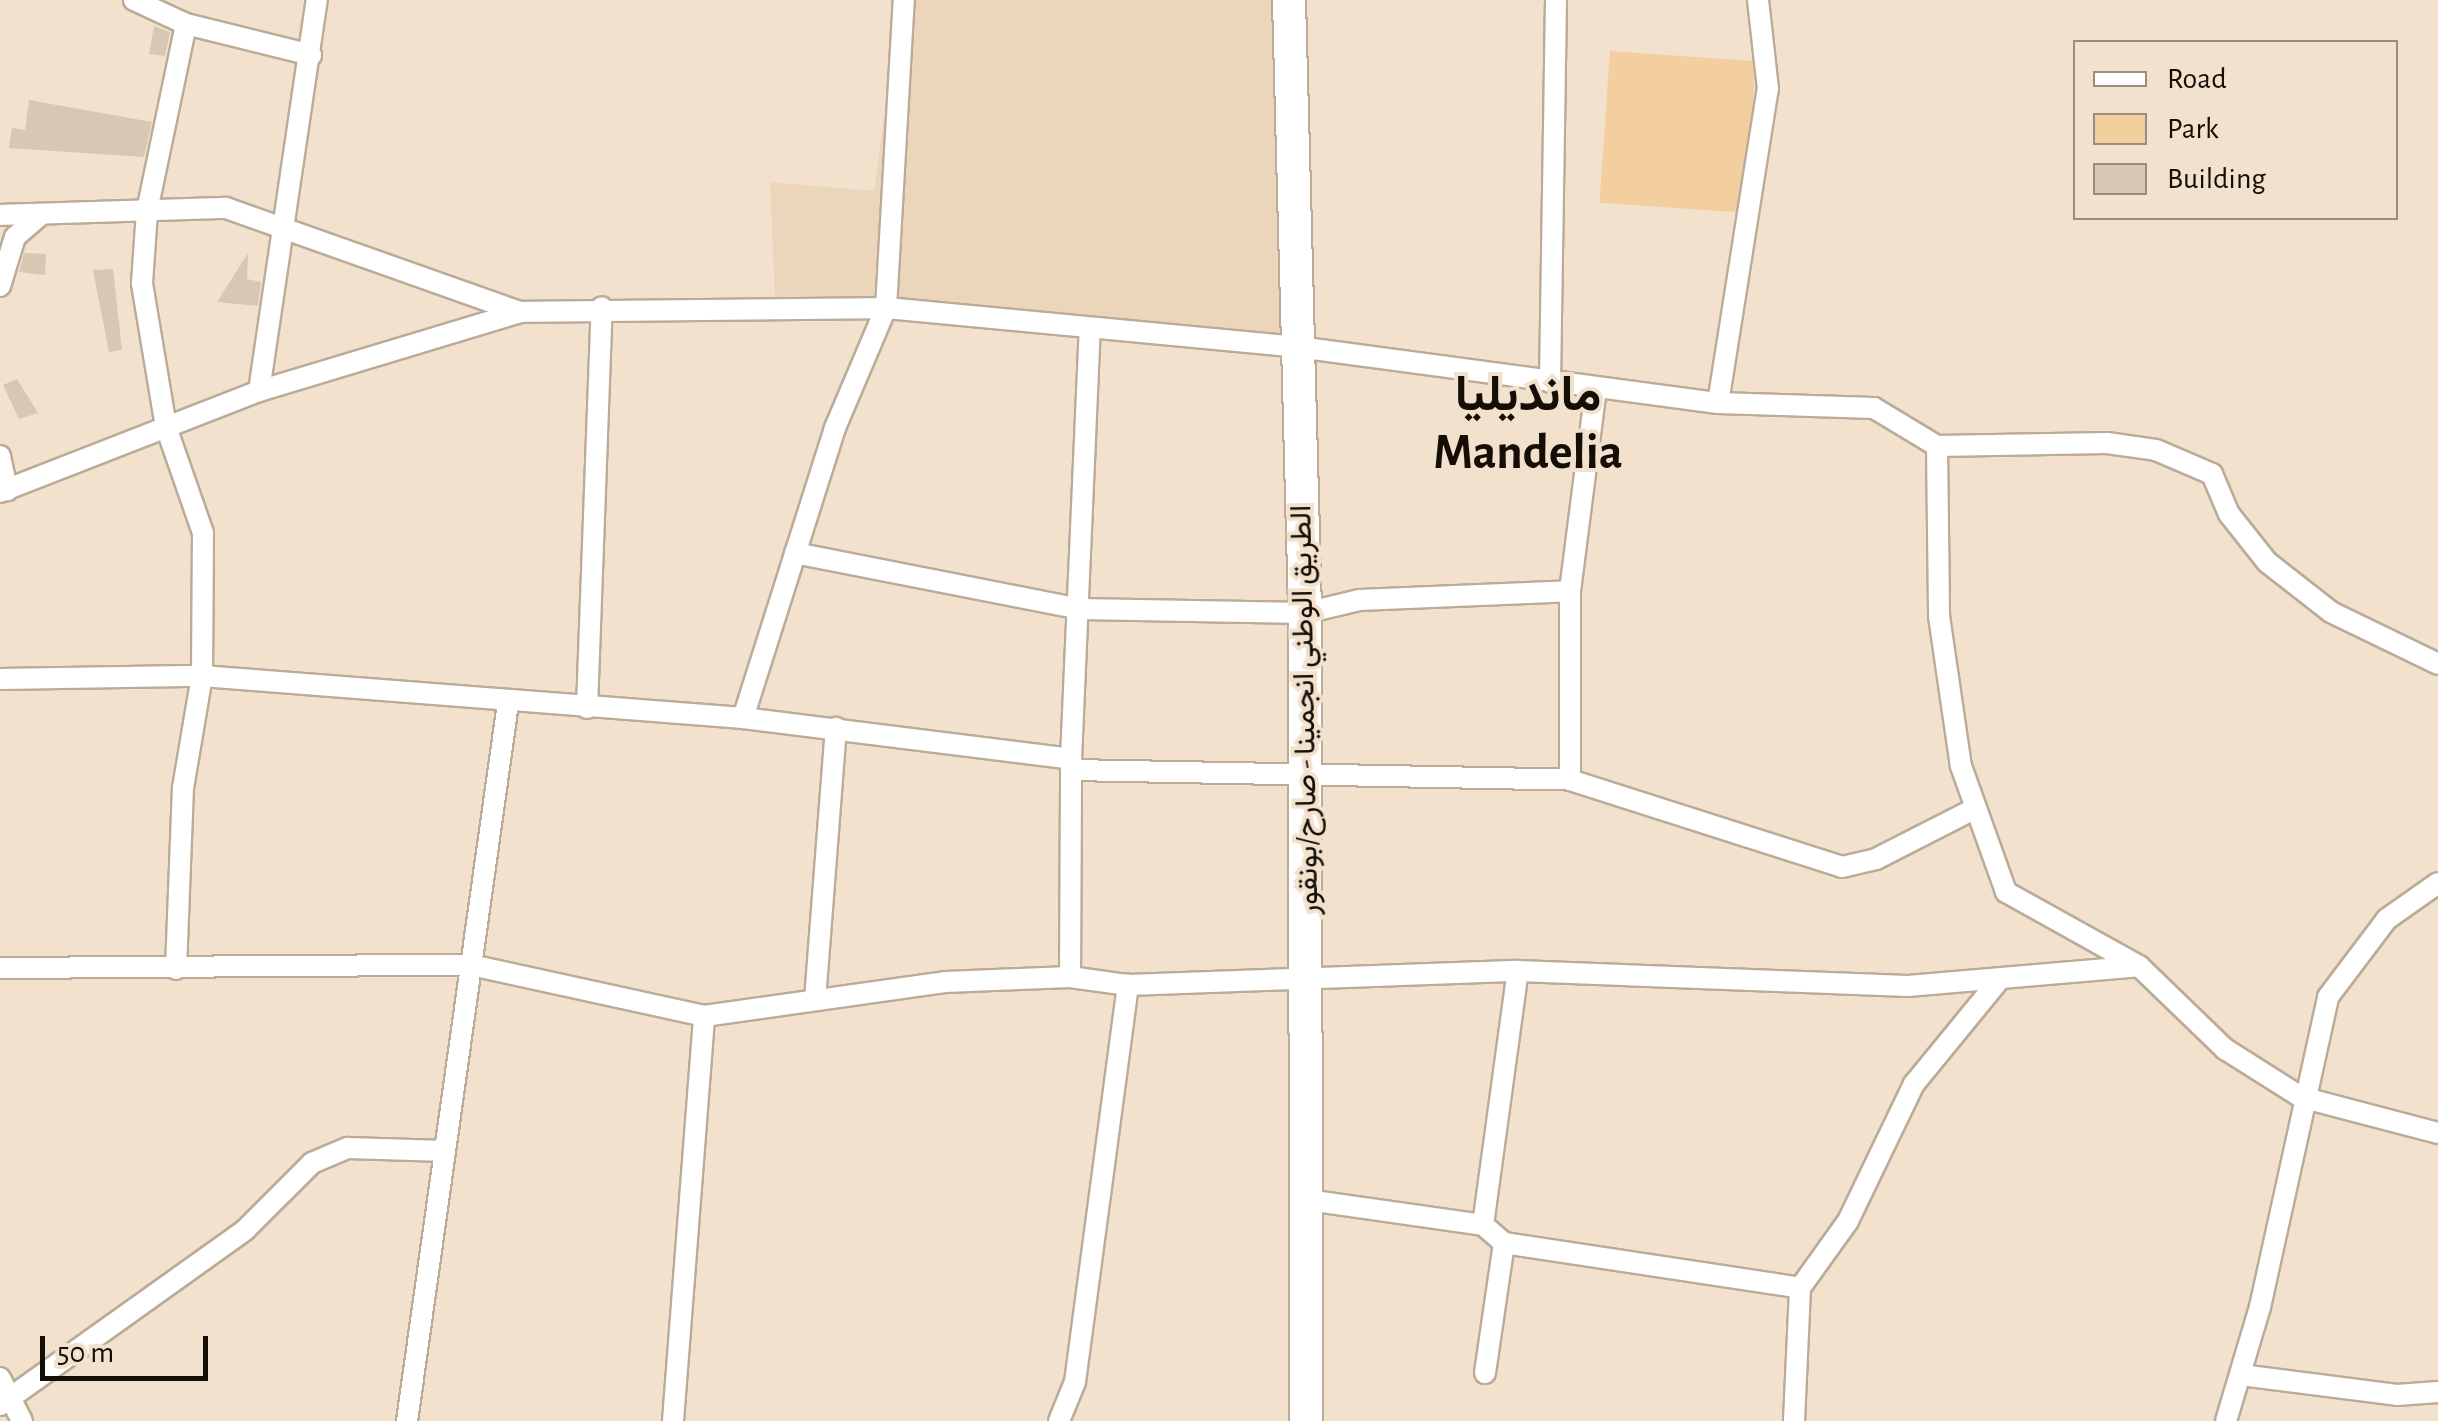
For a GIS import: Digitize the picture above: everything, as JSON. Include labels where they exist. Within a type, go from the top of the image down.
[{"type":"highway","name":"الطريق الوطني انجمينا - صارح/بونقور","points":[[1288,0],[1305,613],[1309,975],[1306,1421]]},
{"type":"street","points":[[134,0],[186,24],[311,55]]},
{"type":"street","points":[[259,391],[317,0]]},
{"type":"street","points":[[743,718],[835,428],[886,308],[904,0]]},
{"type":"street","points":[[1550,382],[1556,0]]},
{"type":"street","points":[[1718,403],[1768,89],[1758,0]]},
{"type":"street","points":[[176,969],[183,788],[202,676],[203,533],[166,427],[142,283],[147,211],[186,24]]},
{"type":"street","points":[[0,214],[226,208],[520,312]]},
{"type":"street","points":[[0,286],[15,237],[40,215]]},
{"type":"street","points":[[587,708],[602,307]]},
{"type":"street","points":[[0,456],[3,491],[259,391],[520,312],[602,307],[886,308],[1298,347],[1718,403],[1874,408],[1937,446],[2156,450],[2212,474],[2229,514],[2267,562],[2331,612],[2438,664]]},
{"type":"street","points":[[1070,977],[1071,765],[1090,330]]},
{"type":"street","points":[[1570,780],[1570,590],[1596,388]]},
{"type":"street","points":[[1937,446],[1940,616],[1961,766],[2006,892],[2139,966],[2225,1049],[2301,1098],[2438,1133]]},
{"type":"street","points":[[795,553],[1080,609],[1305,613],[1359,600],[1570,590]]},
{"type":"street","points":[[0,679],[202,676],[508,703],[743,718],[836,728],[1071,765],[1570,780],[1842,867],[1876,859],[1976,808]]},
{"type":"street","points":[[407,1421],[508,703]]},
{"type":"street","points":[[815,1000],[836,728]]},
{"type":"street","points":[[2226,1421],[2241,1375],[2301,1098],[2328,997],[2386,919],[2438,883]]},
{"type":"street","points":[[0,968],[471,966],[704,1016],[815,1000],[1070,977],[1128,985],[1309,975],[1518,971],[1908,986],[2139,966]]},
{"type":"street","points":[[1483,1225],[1518,971]]},
{"type":"street","points":[[1794,1421],[1800,1288],[1848,1221],[1914,1084],[2000,979]]},
{"type":"street","points":[[1059,1421],[1075,1382],[1128,985]]},
{"type":"street","points":[[673,1421],[704,1016]]},
{"type":"street","points":[[22,1421],[3,1393],[245,1230],[312,1163],[348,1148],[445,1151]]},
{"type":"street","points":[[1308,1200],[1483,1225],[1504,1243],[1800,1288]]},
{"type":"street","points":[[1485,1373],[1504,1243]]},
{"type":"street","points":[[2241,1375],[2397,1395],[2438,1392]]},
{"type":"shaded area","points":[[900,0],[1276,0],[1290,339],[775,299],[770,182],[874,191]]},
{"type":"green space","points":[[1610,51],[1756,61],[1745,213],[1599,203]]},
{"type":"building","points":[[154,26],[170,32],[165,56],[149,54]]},
{"type":"building","points":[[29,100],[152,122],[144,157],[9,148],[12,128],[25,130]]},
{"type":"building","points":[[24,253],[46,254],[45,275],[19,272]]},
{"type":"building","points":[[248,253],[247,279],[261,282],[258,306],[217,302]]},
{"type":"building","points":[[113,269],[122,350],[109,352],[93,270]]},
{"type":"building","points":[[17,379],[38,413],[19,419],[3,385]]},
{"type":"district","name":"مانديليا Mandelia","points":[[1528,424]]}]
